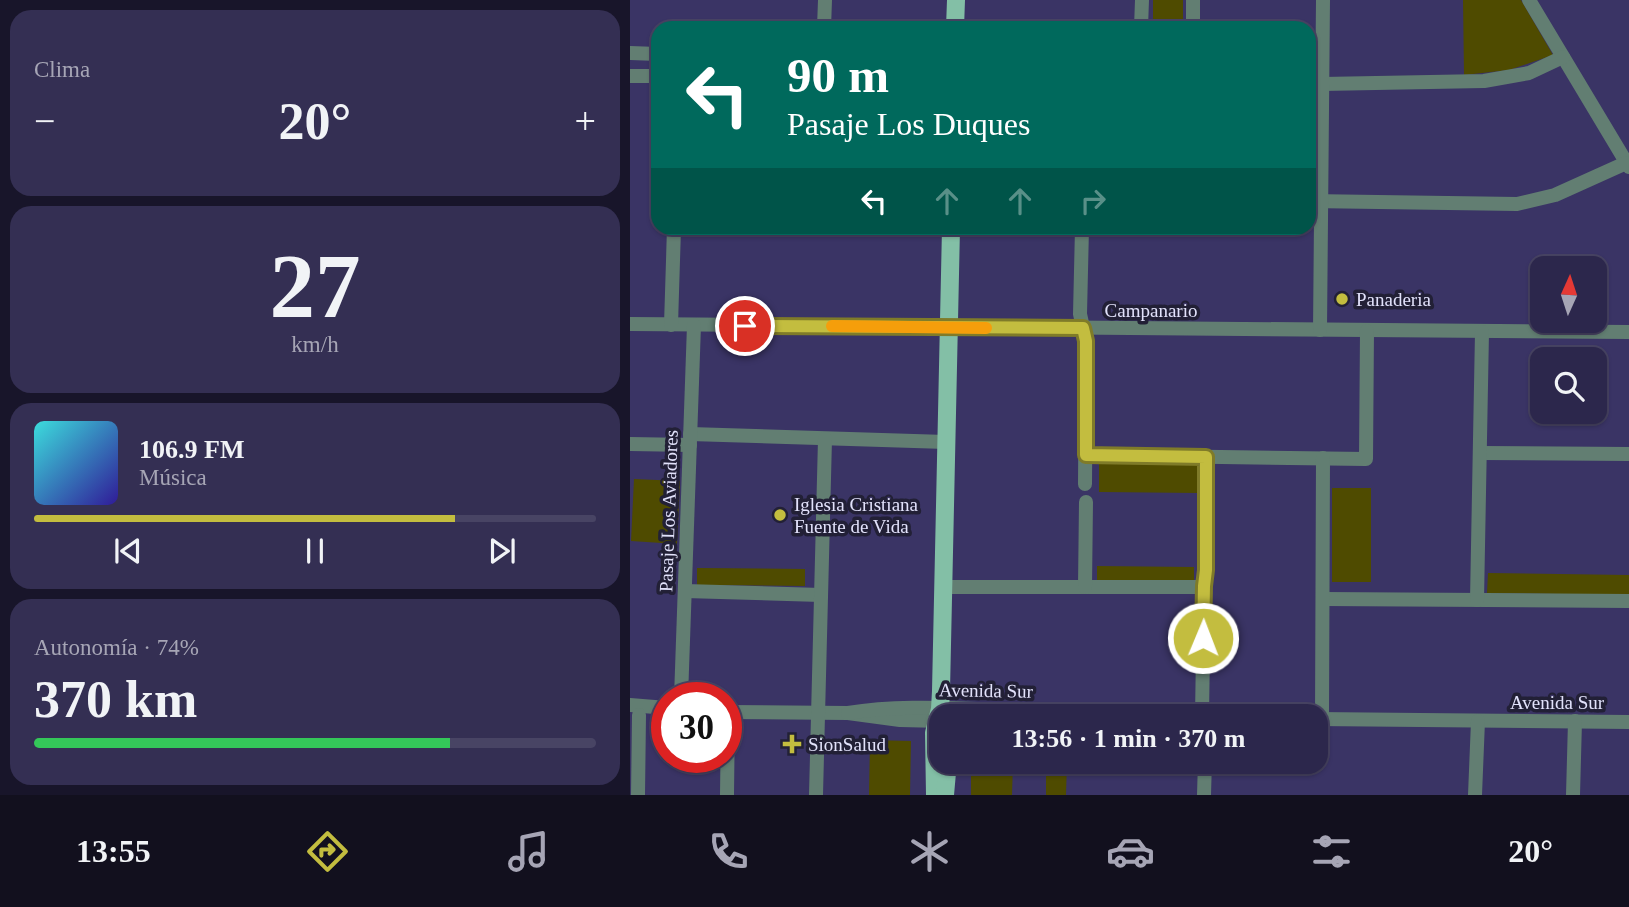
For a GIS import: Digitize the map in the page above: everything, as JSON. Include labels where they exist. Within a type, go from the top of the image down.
[{"type":"main road","points":[[956,0],[956,21]]},
{"type":"main road","points":[[940,704],[951,235]]},
{"type":"main road","points":[[935,774],[935,795]]},
{"type":"main road","points":[[945,795],[947,774]]},
{"type":"street","points":[[824,21],[825,0]]},
{"type":"street","points":[[1141,21],[1142,0]]},
{"type":"street","points":[[1193,0],[1193,21]]},
{"type":"street","points":[[1316,184],[1322,84],[1323,0]]},
{"type":"street","points":[[1316,201],[1517,204],[1555,195],[1628,165],[1529,0]]},
{"type":"street","points":[[630,54],[651,54]]},
{"type":"street","points":[[1322,84],[1484,81],[1529,73],[1563,57]]},
{"type":"street","points":[[630,76],[651,76]]},
{"type":"street","points":[[1316,227],[1320,330]]},
{"type":"street","points":[[671,325],[674,235]]},
{"type":"street","points":[[1082,235],[1080,314],[1086,341],[1085,484]]},
{"type":"street","name":"Campanario","points":[[630,324],[1629,332]]},
{"type":"street","name":"Pasaje Los Aviadores","points":[[682,682],[694,325]]},
{"type":"street","points":[[1086,455],[1366,459],[1367,331]]},
{"type":"street","points":[[1477,600],[1482,332]]},
{"type":"street","points":[[816,795],[825,439]]},
{"type":"street","points":[[630,444],[690,440],[825,439],[946,442]]},
{"type":"street","points":[[1480,453],[1629,454]]},
{"type":"street","points":[[1202,704],[1206,457]]},
{"type":"street","points":[[1320,704],[1323,458]]},
{"type":"street","points":[[1086,502],[1086,587]]},
{"type":"street","points":[[943,587],[1204,586]]},
{"type":"street","points":[[685,591],[821,595]]},
{"type":"street","points":[[1323,599],[1629,601]]},
{"type":"street","name":"Avenida Sur","points":[[742,712],[848,713],[880,709],[929,716]]},
{"type":"street","points":[[638,795],[633,712],[651,711]]},
{"type":"street","name":"Avenida Sur","points":[[1328,719],[1629,722]]},
{"type":"street","points":[[1475,795],[1478,721]]},
{"type":"street","points":[[1573,795],[1575,722]]},
{"type":"street","points":[[727,773],[727,795]]},
{"type":"street","points":[[1204,795],[1205,774]]},
{"type":"shaded area","points":[[1153,0],[1183,0],[1183,21],[1153,21]]},
{"type":"shaded area","points":[[1463,0],[1521,0],[1553,55],[1509,70],[1464,75]]},
{"type":"shaded area","points":[[1099,461],[1198,462],[1198,493],[1099,492]]},
{"type":"shaded area","points":[[634,479],[680,481],[677,544],[631,541]]},
{"type":"shaded area","points":[[1332,488],[1371,488],[1371,582],[1332,582]]},
{"type":"shaded area","points":[[1097,566],[1194,567],[1194,584],[1097,584]]},
{"type":"shaded area","points":[[697,568],[805,569],[805,586],[697,585]]},
{"type":"shaded area","points":[[1488,573],[1629,575],[1629,595],[1487,593]]},
{"type":"shaded area","points":[[870,740],[911,741],[910,795],[869,795]]},
{"type":"shaded area","points":[[971,774],[1013,774],[1012,795],[971,795]]},
{"type":"shaded area","points":[[1046,774],[1067,774],[1066,795],[1046,795]]},
{"type":"slow traffic","points":[[832,326],[986,328]]},
{"type":"place","name":"Panaderia","points":[[1342,299]]},
{"type":"place","name":"Iglesia Cristiana Fuente de Vida","points":[[780,515]]},
{"type":"place","name":"SionSalud","points":[[792,744]]},
{"type":"route","points":[[745,326],[1083,328],[1086,341],[1086,455],[1206,457],[1203,638]]}]
